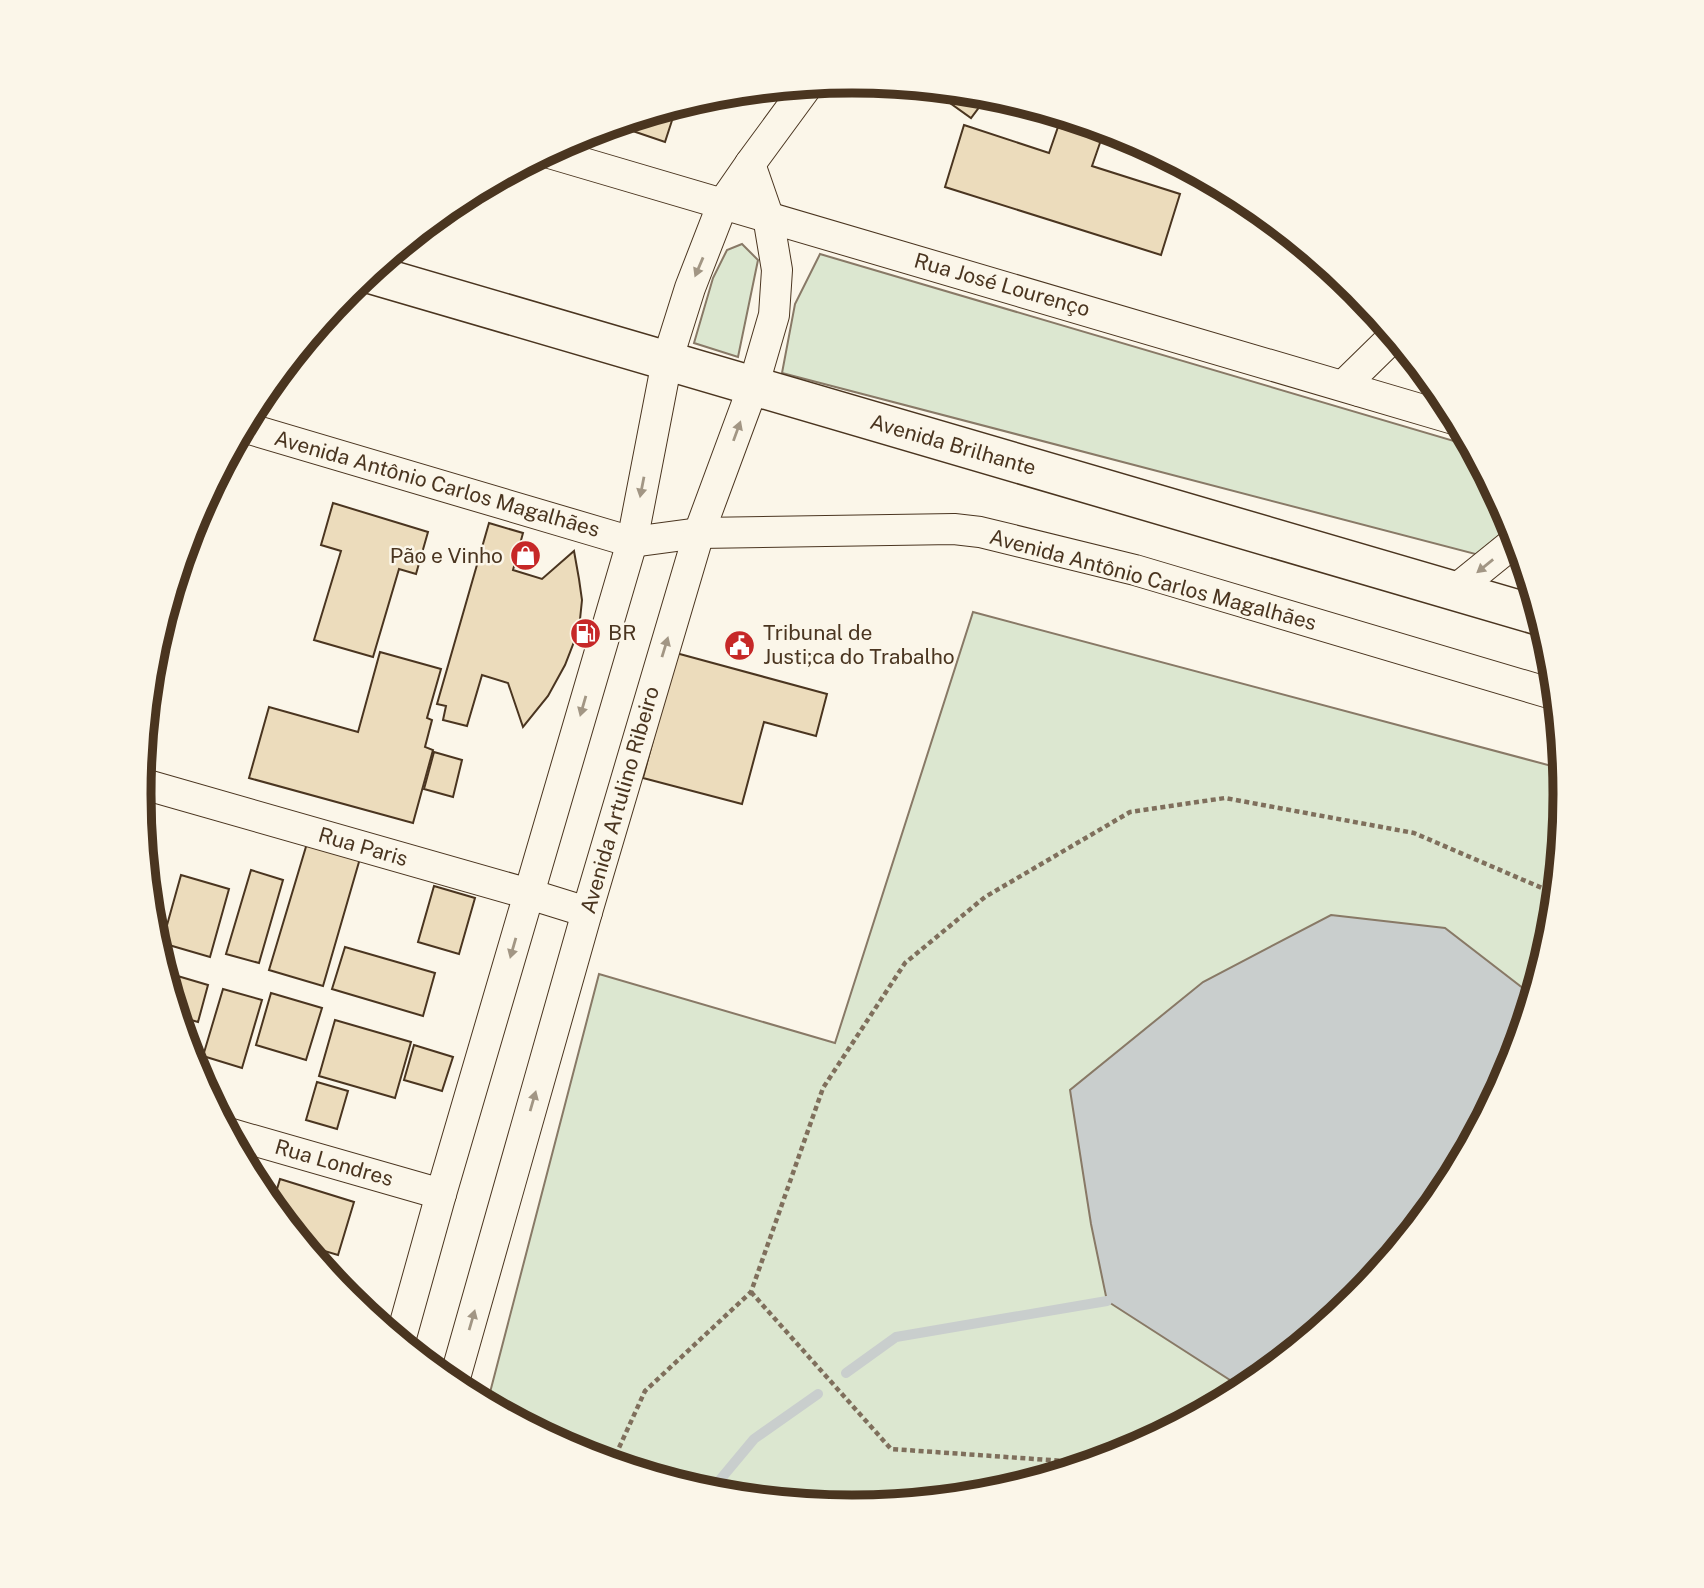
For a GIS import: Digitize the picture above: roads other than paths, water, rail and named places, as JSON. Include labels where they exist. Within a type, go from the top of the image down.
[{"type":"main road","name":"Avenida Brilhante","points":[[379,277],[1529,613]]},
{"type":"street","points":[[403,1331],[632,542],[667,361],[690,288],[723,203],[801,95]]},
{"type":"street","name":"Rua José Lourenço","points":[[561,156],[1442,416]]},
{"type":"street","name":"Avenida Artulino Ribeiro","points":[[456,1373],[587,912],[699,533],[753,387],[774,315],[777,270],[768,216],[750,163]]},
{"type":"street","points":[[1359,391],[1349,381],[1387,342]]},
{"type":"street","name":"Avenida Antônio Carlos Magalhães","points":[[253,430],[632,542],[699,533],[932,529],[980,532],[1135,570],[1545,692]]},
{"type":"street","points":[[1454,591],[1508,547]]},
{"type":"street","name":"Rua Paris","points":[[151,786],[587,912]]},
{"type":"street","name":"Rua Londres","points":[[240,1137],[441,1194]]},
{"type":"waterway","points":[[846,1373],[896,1337],[1107,1301]]},
{"type":"waterway","points":[[718,1482],[754,1439],[818,1394]]},
{"type":"place","name":"Pão e Vinho","points":[[526,556]]},
{"type":"place","name":"BR","points":[[585,633]]},
{"type":"place","name":"Tribunal de Justi;ca do Trabalho","points":[[740,645]]}]
